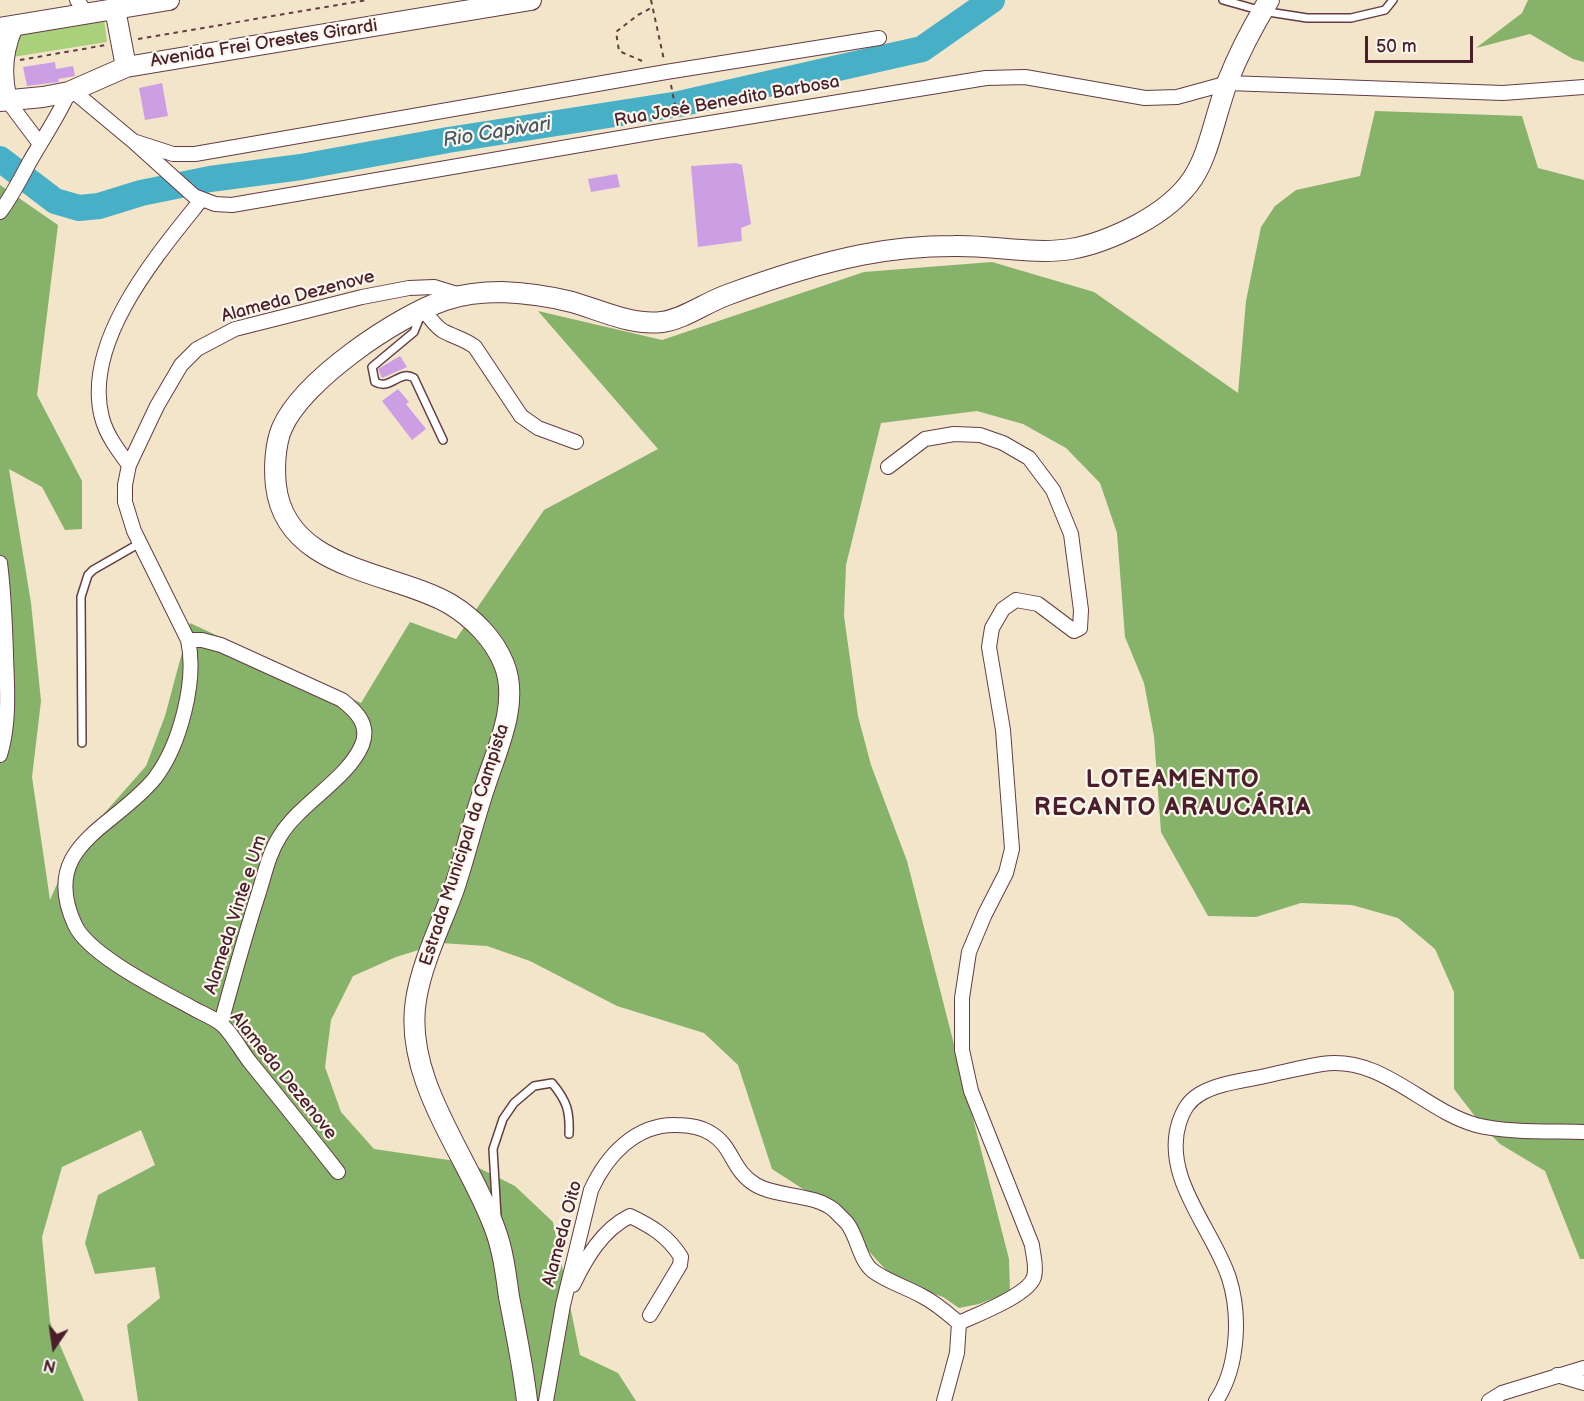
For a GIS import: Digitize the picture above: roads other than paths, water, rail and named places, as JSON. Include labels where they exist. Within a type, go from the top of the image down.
[{"type":"main road","points":[[4,100],[3,52],[7,27],[82,7],[115,9],[169,0]]},
{"type":"main road","name":"Avenida Frei Orestes Girardi","points":[[4,100],[43,97],[71,91],[126,67],[531,0]]},
{"type":"main road","name":"Estrada Municipal da Campista","points":[[527,1401],[496,1230],[437,1108],[420,1062],[414,1032],[416,1000],[428,958],[456,883],[506,720],[509,690],[505,667],[490,639],[475,622],[448,603],[345,566],[297,532],[282,508],[276,486],[277,443],[283,425],[300,400],[373,338],[423,309],[462,295],[494,292],[530,294],[566,300],[635,321],[657,323],[673,320],[730,293],[860,255],[909,248],[958,246],[1072,249],[1101,241],[1139,224],[1177,198],[1194,177],[1204,159],[1228,83],[1266,6]]},
{"type":"main road","points":[[115,9],[126,67]]},
{"type":"street","points":[[133,141],[173,154],[195,154],[879,38]]},
{"type":"street","name":"Rua José Benedito Barbosa","points":[[198,198],[215,204],[232,205],[986,78],[1025,77],[1145,98],[1177,97],[1228,83],[1503,93],[1584,87]]},
{"type":"street","points":[[0,212],[15,191],[40,144],[56,122],[71,91],[198,198],[158,254],[122,311],[106,347],[98,380],[101,417],[110,440],[129,465]]},
{"type":"street","points":[[4,100],[40,144]]},
{"type":"street","name":"Alameda Dezenove","points":[[338,1172],[221,1023],[106,957],[78,932],[66,906],[64,891],[69,868],[76,852],[87,839],[133,800],[155,777],[177,737],[183,718],[190,673],[189,640],[134,531],[125,502],[125,485],[129,465],[157,405],[181,365],[197,349],[235,329],[362,297],[409,288],[434,287],[462,295]]},
{"type":"street","points":[[423,309],[436,325],[475,346],[521,416],[538,428],[576,442]]},
{"type":"street","points":[[888,467],[925,439],[954,434],[980,435],[1003,443],[1029,459],[1053,490],[1071,534],[1081,617],[1080,628],[1074,631],[1038,604],[1016,600],[1003,609],[992,628],[989,647],[1004,730],[1012,849],[1006,873],[969,952],[962,998],[962,1050],[971,1090],[1032,1245],[1035,1268],[1034,1279],[1030,1286],[959,1323],[957,1353],[944,1401]]},
{"type":"street","points":[[0,563],[4,595],[8,692],[5,736],[0,755]]},
{"type":"street","name":"Alameda Vinte e Um","points":[[189,640],[202,640],[221,645],[342,700],[356,711],[362,720],[365,732],[362,745],[351,764],[299,810],[276,843],[247,931],[221,1023]]},
{"type":"street","points":[[1216,1401],[1222,1393],[1234,1354],[1236,1308],[1229,1278],[1187,1190],[1176,1158],[1175,1136],[1184,1109],[1198,1095],[1219,1086],[1325,1064],[1360,1066],[1389,1078],[1438,1108],[1475,1124],[1503,1128],[1584,1132]]},
{"type":"street","name":"Alameda Oito","points":[[546,1401],[563,1305],[591,1190],[598,1175],[617,1150],[641,1131],[667,1125],[688,1125],[711,1133],[725,1146],[736,1167],[758,1186],[832,1208],[848,1224],[871,1269],[885,1279],[940,1306],[959,1323]]},
{"type":"street","points":[[563,1305],[595,1245],[618,1222],[630,1216],[654,1228],[674,1245],[681,1257],[680,1265],[650,1315]]},
{"type":"street","points":[[1489,1401],[1502,1393],[1584,1368]]},
{"type":"street","points":[[1557,1375],[1584,1383]]},
{"type":"lane","points":[[1222,0],[1266,6],[1307,18],[1351,18],[1385,10],[1393,0]]},
{"type":"lane","points":[[423,309],[414,332],[372,367],[372,373],[375,382],[380,385],[388,385],[409,374],[414,378],[443,440]]},
{"type":"lane","points":[[82,743],[81,597],[84,583],[93,570],[140,543]]},
{"type":"lane","points":[[496,1230],[498,1208],[493,1149],[503,1119],[514,1103],[534,1086],[552,1083],[562,1096],[570,1115],[569,1134]]},
{"type":"waterway","name":"Rio Capivari","points":[[0,159],[55,201],[79,208],[99,206],[141,193],[210,179],[301,167],[448,140],[679,104],[922,49],[992,0]]},
{"type":"district","name":"LOTEAMENTO RECANTO ARAUCÁRIA","points":[[1173,795]]}]
